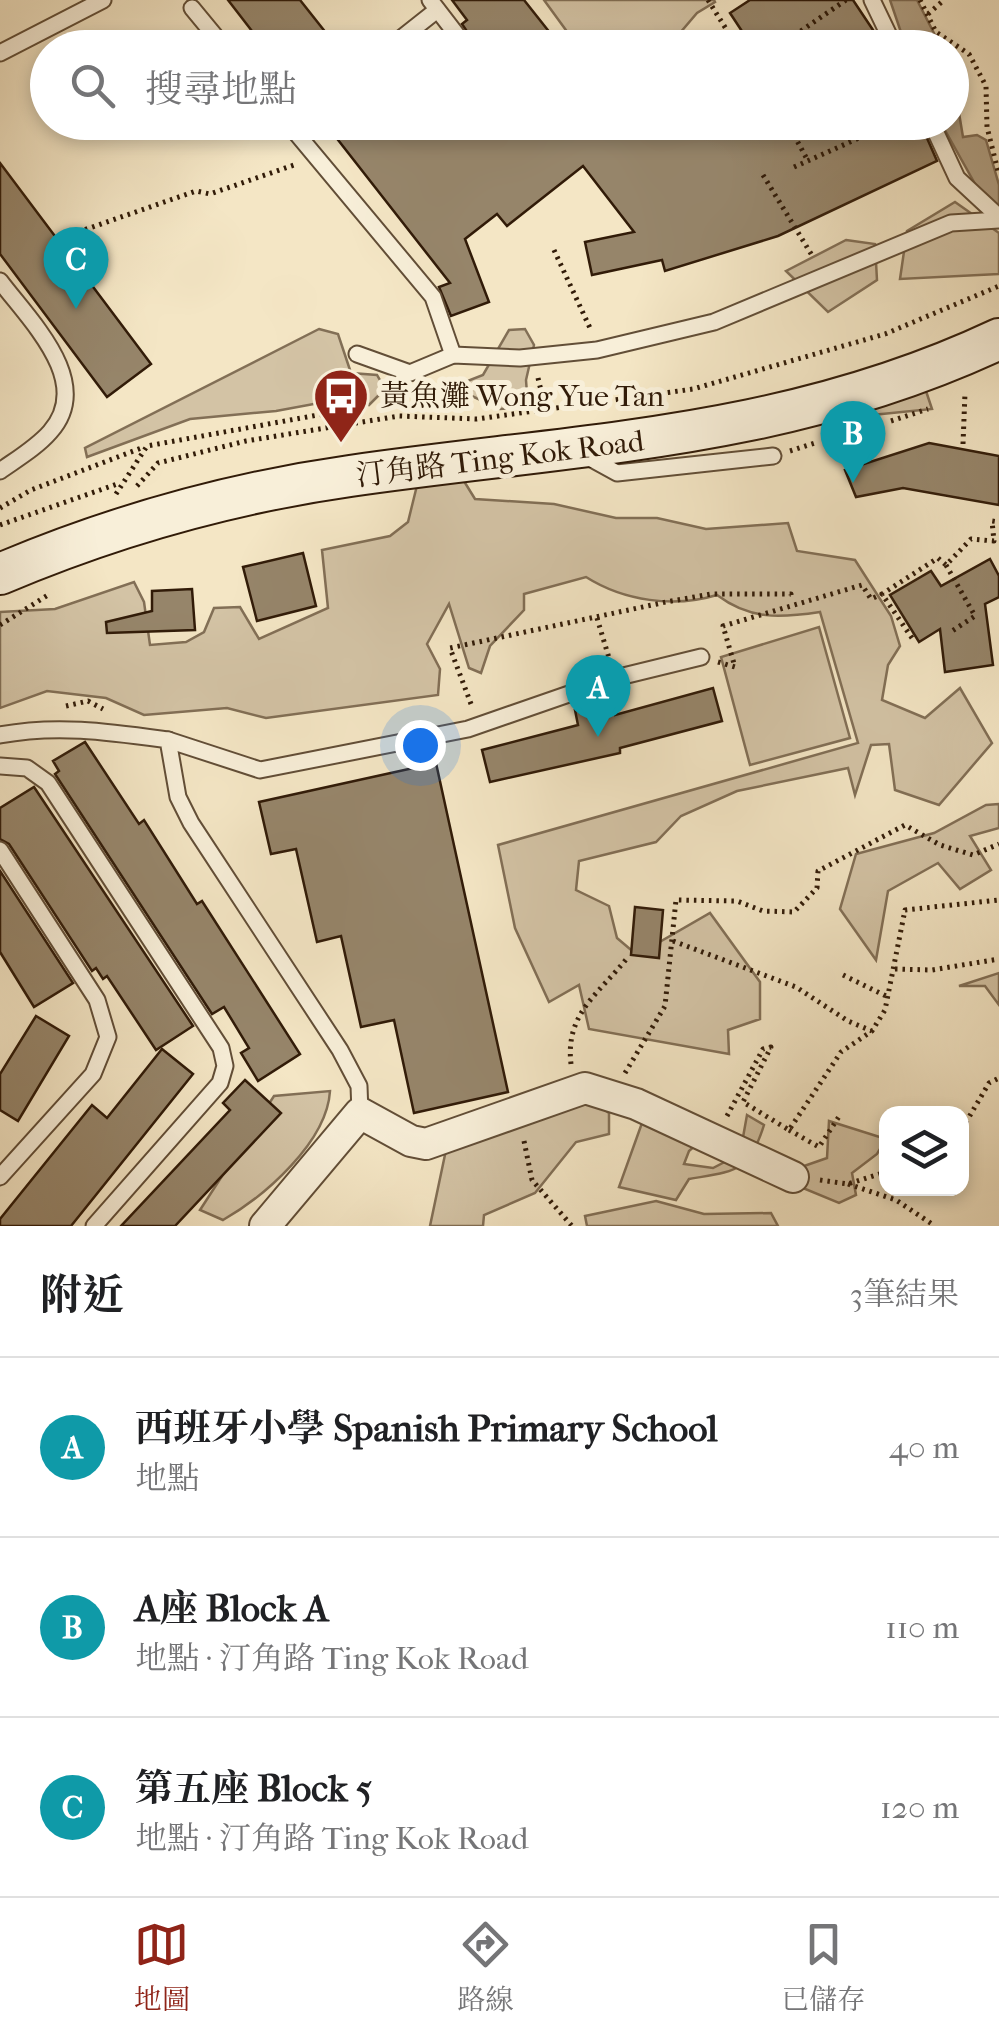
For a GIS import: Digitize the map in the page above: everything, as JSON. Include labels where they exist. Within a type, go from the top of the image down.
[{"type":"main road","name":"汀角路 Ting Kok Road","points":[[0,574],[113,532],[269,491],[349,476],[578,451],[798,412],[892,384],[999,339]]},
{"type":"street","points":[[265,1226],[360,1113],[411,1141],[426,1144],[518,1108],[598,1091],[793,1177]]},
{"type":"lane","points":[[44,30],[102,0]]},
{"type":"lane","points":[[872,0],[886,30]]},
{"type":"lane","points":[[407,30],[433,5],[453,30]]},
{"type":"lane","points":[[192,8],[210,30]]},
{"type":"lane","points":[[0,53],[30,37]]},
{"type":"lane","points":[[302,140],[433,297],[454,355]]},
{"type":"lane","points":[[939,140],[957,178],[999,219]]},
{"type":"lane","points":[[357,354],[410,373],[454,355],[532,356],[597,350],[714,322],[951,223],[999,219]]},
{"type":"lane","points":[[0,281],[54,353],[65,381],[64,408],[52,430],[0,471]]},
{"type":"lane","points":[[578,451],[617,473],[773,456]]},
{"type":"lane","points":[[0,736],[37,728],[90,729],[168,740],[260,770],[479,726],[615,678],[701,656]]},
{"type":"lane","points":[[168,740],[178,797],[340,1050],[358,1086],[360,1113]]},
{"type":"lane","points":[[0,766],[27,768],[48,783],[221,1048],[225,1066],[220,1083],[94,1226]]},
{"type":"lane","points":[[0,850],[97,1000],[108,1037],[104,1057],[93,1074],[0,1177]]},
{"type":"path","points":[[708,0],[727,30]]},
{"type":"path","points":[[802,30],[846,0]]},
{"type":"path","points":[[920,0],[935,30]]},
{"type":"path","points":[[928,14],[944,0]]},
{"type":"path","points":[[969,54],[986,86],[987,127],[999,175]]},
{"type":"path","points":[[797,140],[808,161]]},
{"type":"path","points":[[794,167],[855,140]]},
{"type":"path","points":[[78,232],[196,191],[210,194],[316,157]]},
{"type":"path","points":[[763,176],[793,230],[827,276]]},
{"type":"path","points":[[554,250],[578,296],[597,350]]},
{"type":"path","points":[[130,498],[158,463],[214,448],[399,416],[477,419],[692,389],[789,365],[885,334],[999,286]]},
{"type":"path","points":[[532,356],[548,423]]},
{"type":"path","points":[[964,444],[965,393]]},
{"type":"path","points":[[0,508],[31,490],[147,446],[329,413]]},
{"type":"path","points":[[108,505],[147,446]]},
{"type":"path","points":[[0,525],[123,482]]},
{"type":"path","points":[[946,565],[972,540],[994,541],[992,521],[999,522]]},
{"type":"path","points":[[701,656],[734,667],[723,626],[862,585],[871,599],[938,558],[975,616],[949,633]]},
{"type":"path","points":[[0,625],[58,591]]},
{"type":"path","points":[[479,726],[450,648],[711,594],[791,594],[792,600]]},
{"type":"path","points":[[882,594],[912,638]]},
{"type":"path","points":[[597,618],[615,678]]},
{"type":"path","points":[[628,957],[576,1017],[569,1033],[571,1063],[598,1091],[665,1006],[676,900],[737,901],[764,911],[794,912],[817,888],[818,871],[904,825],[956,852],[973,855],[999,844]]},
{"type":"path","points":[[789,1130],[842,1052],[872,1031],[888,997],[905,910],[999,900]]},
{"type":"path","points":[[673,941],[796,986],[848,1021],[872,1031]]},
{"type":"path","points":[[895,968],[932,970],[999,959]]},
{"type":"path","points":[[843,975],[888,997]]},
{"type":"path","points":[[714,1141],[764,1049],[771,1047],[743,1102],[819,1147],[840,1115]]},
{"type":"path","points":[[969,1117],[989,1084],[999,1078]]},
{"type":"path","points":[[518,1108],[532,1180],[572,1226]]},
{"type":"path","points":[[848,1184],[879,1174]]},
{"type":"path","points":[[793,1177],[848,1184],[896,1200],[935,1226]]},
{"type":"shaded area","points":[[544,0],[715,2],[697,13],[682,30],[566,30]]},
{"type":"shaded area","points":[[890,0],[917,0],[932,30],[900,30]]},
{"type":"shaded area","points":[[977,135],[986,140],[999,185],[999,211],[979,191],[950,140],[969,140],[969,136]]},
{"type":"shaded area","points":[[955,202],[999,233],[999,274],[900,279],[907,231]]},
{"type":"shaded area","points":[[846,240],[875,244],[877,280],[828,312],[786,271]]},
{"type":"shaded area","points":[[319,329],[338,334],[351,373],[377,375],[385,389],[369,405],[346,398],[276,411],[190,419],[87,457],[85,448]]},
{"type":"shaded area","points":[[525,329],[534,345],[526,380],[528,407],[500,409],[452,387],[483,375],[509,330]]},
{"type":"shaded area","points":[[924,385],[932,409],[872,415],[836,431],[834,395]]},
{"type":"shaded area","points":[[446,452],[475,499],[554,504],[616,518],[657,518],[706,529],[788,523],[797,551],[855,560],[891,616],[900,646],[888,665],[882,700],[925,718],[960,688],[992,743],[939,805],[895,790],[889,744],[871,745],[855,795],[848,768],[737,791],[681,816],[656,842],[579,861],[576,890],[609,906],[617,938],[637,955],[710,913],[760,982],[760,1019],[728,1030],[729,1054],[589,1029],[579,985],[549,1002],[515,928],[498,845],[858,743],[820,612],[766,615],[741,609],[717,595],[684,601],[650,600],[616,592],[586,577],[524,594],[524,610],[490,646],[481,673],[469,668],[449,604],[427,644],[440,669],[438,695],[266,718],[227,708],[144,715],[106,698],[47,691],[0,708],[0,612],[55,609],[134,582],[144,602],[150,645],[186,642],[204,632],[214,608],[240,607],[259,639],[328,608],[322,550],[390,536],[408,522],[424,457]]},
{"type":"shaded area","points":[[819,627],[850,738],[750,765],[721,657]]},
{"type":"shaded area","points":[[999,804],[999,828],[970,836],[991,870],[960,889],[938,863],[888,891],[876,960],[840,909],[856,854],[934,833],[986,805]]},
{"type":"shaded area","points":[[999,973],[999,1005],[985,986],[959,986]]},
{"type":"shaded area","points":[[577,1090],[609,1113],[609,1134],[576,1142],[535,1193],[484,1215],[483,1226],[430,1226],[450,1131]]},
{"type":"shaded area","points":[[330,1091],[318,1129],[275,1182],[223,1220],[200,1210],[274,1096]]},
{"type":"shaded area","points":[[747,1115],[764,1125],[752,1153],[738,1167],[689,1179],[676,1200],[619,1187],[642,1123],[705,1137],[689,1151],[684,1164],[713,1168],[740,1154]]},
{"type":"shaded area","points":[[829,1121],[879,1137],[877,1154],[852,1173],[856,1195],[839,1203],[798,1186],[804,1166],[827,1158]]},
{"type":"shaded area","points":[[656,1201],[704,1214],[771,1213],[778,1226],[587,1226],[585,1216]]},
{"type":"building","points":[[228,0],[300,0],[324,30],[251,30]]},
{"type":"building","points":[[452,0],[524,0],[548,30],[466,30],[462,24],[467,20]]},
{"type":"building","points":[[750,0],[853,0],[873,30],[741,30],[730,13]]},
{"type":"building","points":[[338,140],[928,140],[937,161],[778,236],[665,271],[662,260],[592,275],[585,242],[634,232],[583,166],[507,226],[497,214],[465,239],[489,302],[451,316],[439,287],[450,283]]},
{"type":"building","points":[[0,163],[151,364],[107,397],[0,254]]},
{"type":"building","points":[[929,443],[999,456],[999,505],[903,488],[856,497],[845,470]]},
{"type":"building","points":[[303,553],[316,606],[257,621],[243,567]]},
{"type":"building","points":[[990,559],[999,576],[999,597],[985,604],[993,665],[945,672],[940,629],[919,642],[890,595],[931,571],[941,586]]},
{"type":"building","points":[[192,589],[195,630],[107,633],[106,622],[152,611],[152,591]]},
{"type":"building","points":[[713,688],[722,721],[620,748],[620,753],[490,782],[482,750],[578,725],[575,710],[611,700],[615,715]]},
{"type":"building","points":[[85,742],[139,824],[144,820],[197,904],[202,901],[300,1054],[258,1081],[241,1053],[249,1048],[224,1007],[212,1014],[55,774],[59,771],[53,761]]},
{"type":"building","points":[[436,763],[508,1092],[414,1113],[394,1020],[361,1027],[341,936],[317,942],[296,849],[271,854],[259,802]]},
{"type":"building","points":[[34,787],[193,1026],[156,1050],[107,976],[103,979],[96,968],[92,971],[9,844],[0,839],[0,808]]},
{"type":"building","points":[[0,871],[73,983],[34,1007],[0,952]]},
{"type":"building","points":[[635,907],[663,910],[659,958],[631,955]]},
{"type":"building","points":[[36,1016],[69,1036],[18,1121],[0,1110],[0,1074]]},
{"type":"building","points":[[162,1049],[193,1074],[71,1226],[0,1226],[0,1219],[92,1105],[107,1118]]},
{"type":"building","points":[[245,1080],[281,1113],[175,1226],[121,1226],[230,1110],[223,1103]]},
{"type":"place","name":"第五座 Block 5","points":[[76,309]]},
{"type":"place","name":"黃魚灘 Wong Yue Tan","points":[[341,445]]},
{"type":"place","name":"A座 Block A","points":[[853,483]]},
{"type":"place","name":"西班牙小學 Spanish Primary School","points":[[598,737]]}]
